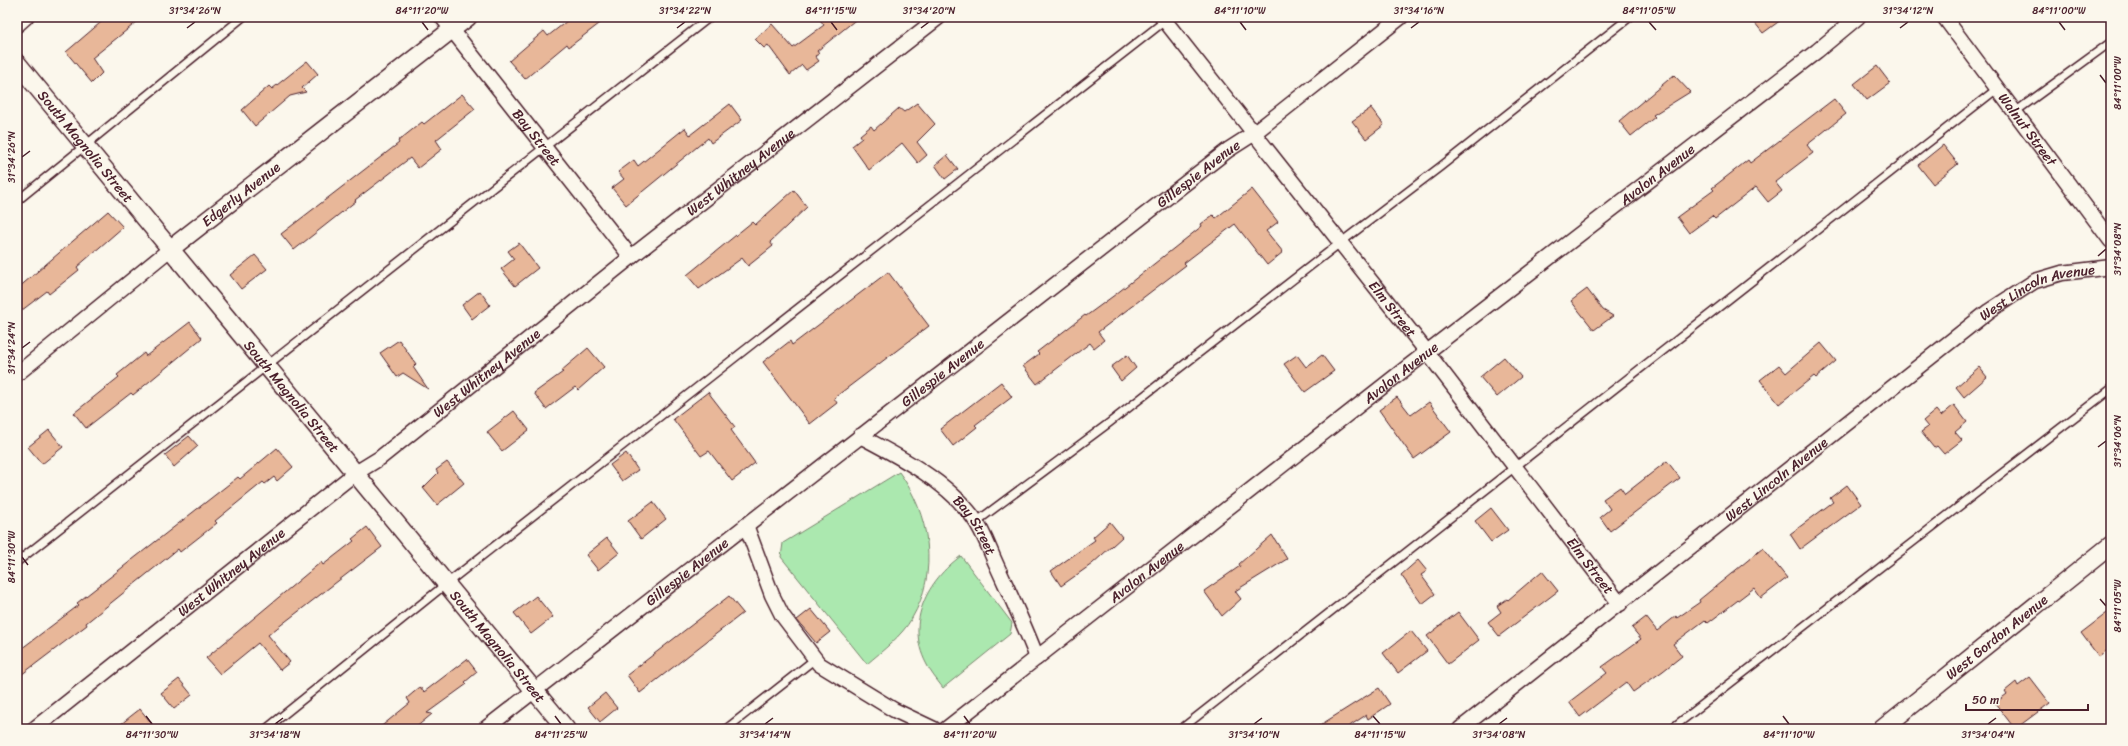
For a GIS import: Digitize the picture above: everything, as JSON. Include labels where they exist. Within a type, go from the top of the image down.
[{"type":"street","points":[[17,25],[26,17]]},
{"type":"street","name":"Edgerly Avenue","points":[[17,374],[447,23],[468,17]]},
{"type":"street","name":"West Whitney Avenue","points":[[34,729],[354,474],[380,458],[631,257],[939,17]]},
{"type":"street","name":"Gillespie Avenue","points":[[485,729],[1228,150],[1253,134],[1401,17]]},
{"type":"street","name":"Avalon Avenue","points":[[946,729],[1427,352],[1842,22],[1858,17]]},
{"type":"street","name":"Walnut Street","points":[[1944,17],[2111,241]]},
{"type":"street","name":"Elm Street","points":[[1165,18],[1253,134],[1427,352],[1620,604]]},
{"type":"street","name":"Bay Street","points":[[447,23],[631,257]]},
{"type":"street","name":"South Magnolia Street","points":[[17,63],[169,250],[566,729]]},
{"type":"street","name":"West Lincoln Avenue","points":[[1460,729],[1989,311],[2035,281],[2062,272],[2111,267]]},
{"type":"street","name":"Bay Street","points":[[860,436],[911,464],[932,478],[958,502],[976,522],[986,540],[1027,630],[1037,658]]},
{"type":"street","points":[[746,525],[772,595],[782,615],[819,664],[860,691],[934,729]]},
{"type":"street","name":"West Gordon Avenue","points":[[1882,729],[2111,545]]},
{"type":"lane","points":[[17,202],[243,17]]},
{"type":"lane","points":[[17,562],[544,146],[710,17]]},
{"type":"lane","points":[[976,522],[1109,423],[1340,243],[1440,168],[1630,17]]},
{"type":"lane","points":[[266,729],[446,584],[1165,18]]},
{"type":"lane","points":[[2016,112],[2111,42]]},
{"type":"lane","points":[[1181,729],[1998,88]]},
{"type":"lane","points":[[1671,729],[2111,389]]},
{"type":"lane","points":[[726,729],[815,659]]},
{"type":"green space","points":[[899,472],[910,488],[924,525],[928,563],[926,582],[920,601],[908,625],[891,643],[867,664],[781,557],[783,543]]},
{"type":"green space","points":[[961,556],[1012,623],[1010,634],[943,688],[928,666],[920,648],[918,632],[919,617],[923,603],[930,590],[949,566]]},
{"type":"building","points":[[107,17],[143,17],[92,58],[102,73],[92,83],[66,52]]},
{"type":"building","points":[[572,17],[608,17],[569,47],[567,44],[525,79],[509,61],[544,31],[548,36]]},
{"type":"building","points":[[818,17],[859,17],[817,51],[819,54],[815,56],[819,61],[806,70],[802,65],[790,75],[768,45],[764,48],[755,39],[772,24],[793,48],[824,25]]},
{"type":"building","points":[[1750,17],[1785,17],[1763,33]]},
{"type":"building","points":[[307,61],[318,74],[302,88],[306,92],[290,96],[255,126],[242,110],[269,86],[272,89]]},
{"type":"building","points":[[1877,66],[1890,83],[1867,100],[1854,84]]},
{"type":"building","points":[[1674,75],[1690,92],[1653,115],[1655,117],[1631,136],[1619,121]]},
{"type":"building","points":[[462,94],[475,109],[436,140],[442,149],[418,168],[410,158],[355,200],[356,201],[294,250],[281,234],[399,143],[398,141],[422,122],[424,124]]},
{"type":"building","points":[[1834,99],[1846,114],[1807,145],[1813,153],[1775,182],[1782,191],[1768,202],[1756,187],[1715,219],[1712,216],[1689,233],[1677,217],[1714,190],[1712,188],[1748,160],[1750,163]]},
{"type":"building","points":[[917,103],[935,124],[917,142],[927,155],[918,163],[902,143],[869,170],[852,146],[862,138],[860,135],[871,126],[874,130],[899,108],[904,112]]},
{"type":"building","points":[[730,104],[742,120],[711,143],[708,138],[626,205],[612,188],[624,179],[618,172],[634,160],[638,166],[685,128],[690,135]]},
{"type":"building","points":[[1371,108],[1384,125],[1366,139],[1352,121]]},
{"type":"building","points":[[1943,145],[1958,164],[1933,184],[1918,165]]},
{"type":"building","points":[[947,155],[958,169],[945,179],[935,165]]},
{"type":"building","points":[[1252,189],[1278,222],[1266,231],[1283,252],[1267,265],[1235,224],[1184,263],[1186,265],[1098,332],[1104,340],[1094,348],[1090,343],[1037,384],[1023,366],[1039,354],[1037,352],[1085,315],[1086,316],[1116,294],[1202,226],[1201,224],[1213,215],[1216,218]]},
{"type":"building","points":[[794,190],[807,207],[770,242],[773,246],[748,266],[742,258],[699,289],[687,275],[752,222],[755,225]]},
{"type":"building","points":[[108,211],[123,227],[77,267],[79,270],[49,294],[47,291],[17,314],[17,289]]},
{"type":"building","points":[[519,243],[538,268],[515,286],[501,269],[514,259],[508,251]]},
{"type":"building","points":[[255,255],[267,269],[241,289],[230,275]]},
{"type":"building","points":[[888,272],[929,326],[834,398],[837,403],[810,424],[763,362],[790,341],[792,345]]},
{"type":"building","points":[[1587,289],[1603,310],[1613,316],[1594,330],[1571,301]]},
{"type":"building","points":[[480,291],[490,305],[472,319],[462,305]]},
{"type":"building","points":[[190,322],[202,338],[133,395],[131,393],[86,428],[74,413],[119,377],[117,375],[144,353],[146,356]]},
{"type":"building","points":[[399,340],[416,364],[413,367],[428,389],[403,373],[397,377],[380,353]]},
{"type":"building","points":[[1821,343],[1836,361],[1816,378],[1814,376],[1779,404],[1760,380],[1779,365],[1786,373]]},
{"type":"building","points":[[588,348],[604,367],[578,390],[575,387],[546,409],[534,393],[563,372],[561,371]]},
{"type":"building","points":[[1127,355],[1136,368],[1121,381],[1111,367]]},
{"type":"building","points":[[1297,355],[1306,367],[1322,355],[1334,371],[1305,392],[1284,364]]},
{"type":"building","points":[[1504,357],[1521,377],[1497,397],[1480,377]]},
{"type":"building","points":[[1979,367],[1987,377],[1964,397],[1956,387]]},
{"type":"building","points":[[1001,382],[1012,397],[975,425],[977,427],[953,446],[940,429]]},
{"type":"building","points":[[708,392],[735,427],[731,430],[755,463],[732,481],[709,451],[701,456],[673,419]]},
{"type":"building","points":[[1397,397],[1411,415],[1429,402],[1451,432],[1414,459],[1379,410]]},
{"type":"building","points":[[1954,405],[1967,422],[1955,432],[1962,440],[1944,454],[1937,446],[1934,448],[1921,432],[1928,427],[1923,421],[1936,410],[1941,416]]},
{"type":"building","points":[[514,411],[529,430],[502,451],[487,432]]},
{"type":"building","points":[[49,430],[63,447],[42,464],[28,447]]},
{"type":"building","points":[[189,436],[198,446],[174,467],[165,455]]},
{"type":"building","points":[[277,448],[293,467],[277,481],[274,477],[265,484],[263,482],[215,521],[217,523],[180,552],[178,549],[86,623],[87,625],[17,678],[17,652],[79,605],[77,603],[238,477],[240,479]]},
{"type":"building","points":[[626,453],[638,470],[622,481],[610,465]]},
{"type":"building","points":[[1667,461],[1680,478],[1610,531],[1600,517],[1610,509],[1603,499],[1620,487],[1625,494]]},
{"type":"building","points":[[447,462],[464,483],[437,505],[423,488],[438,473],[436,470]]},
{"type":"building","points":[[1847,485],[1861,504],[1800,549],[1790,534],[1833,502],[1830,498]]},
{"type":"building","points":[[653,502],[666,519],[641,539],[628,521]]},
{"type":"building","points":[[1491,508],[1508,530],[1491,542],[1475,521]]},
{"type":"building","points":[[1110,522],[1122,537],[1092,564],[1061,586],[1051,571],[1095,540],[1093,537]]},
{"type":"building","points":[[367,527],[382,547],[268,635],[290,662],[280,670],[258,643],[220,674],[206,658],[321,562],[323,565],[354,541],[352,539]]},
{"type":"building","points":[[1272,535],[1287,559],[1235,591],[1241,599],[1222,616],[1204,591],[1240,566],[1239,564]]},
{"type":"building","points":[[607,538],[619,553],[598,570],[586,555]]},
{"type":"building","points":[[1763,548],[1787,578],[1761,598],[1754,588],[1708,623],[1705,620],[1673,644],[1682,656],[1663,671],[1633,692],[1626,682],[1580,717],[1569,702],[1607,673],[1602,667],[1641,639],[1632,628],[1646,617],[1657,631],[1676,616],[1677,618],[1700,602],[1699,600]]},
{"type":"building","points":[[1418,560],[1427,571],[1421,575],[1435,594],[1422,604],[1401,575]]},
{"type":"building","points":[[1542,571],[1558,591],[1499,636],[1488,622],[1501,612],[1497,606],[1507,599],[1508,600]]},
{"type":"building","points":[[536,596],[553,617],[531,634],[514,613]]},
{"type":"building","points":[[729,596],[743,613],[640,693],[627,675]]},
{"type":"building","points":[[811,609],[830,632],[816,643],[797,620]]},
{"type":"building","points":[[2111,610],[2111,647],[2099,657],[2081,633]]},
{"type":"building","points":[[1458,612],[1479,640],[1448,664],[1427,636]]},
{"type":"building","points":[[1411,631],[1427,651],[1398,673],[1383,653]]},
{"type":"building","points":[[467,659],[477,672],[465,682],[467,684],[427,713],[432,714],[414,729],[378,729],[410,703],[407,698],[420,687],[424,692]]},
{"type":"building","points":[[2030,677],[2050,703],[2015,729],[1995,703],[2007,694],[2005,691],[2016,682],[2018,686]]},
{"type":"building","points":[[179,679],[192,695],[174,709],[161,693]]},
{"type":"building","points":[[1379,688],[1390,704],[1368,719],[1366,715],[1345,729],[1314,729]]},
{"type":"building","points":[[605,693],[617,708],[600,722],[588,707]]},
{"type":"building","points":[[140,709],[156,729],[115,729],[131,716]]}]
